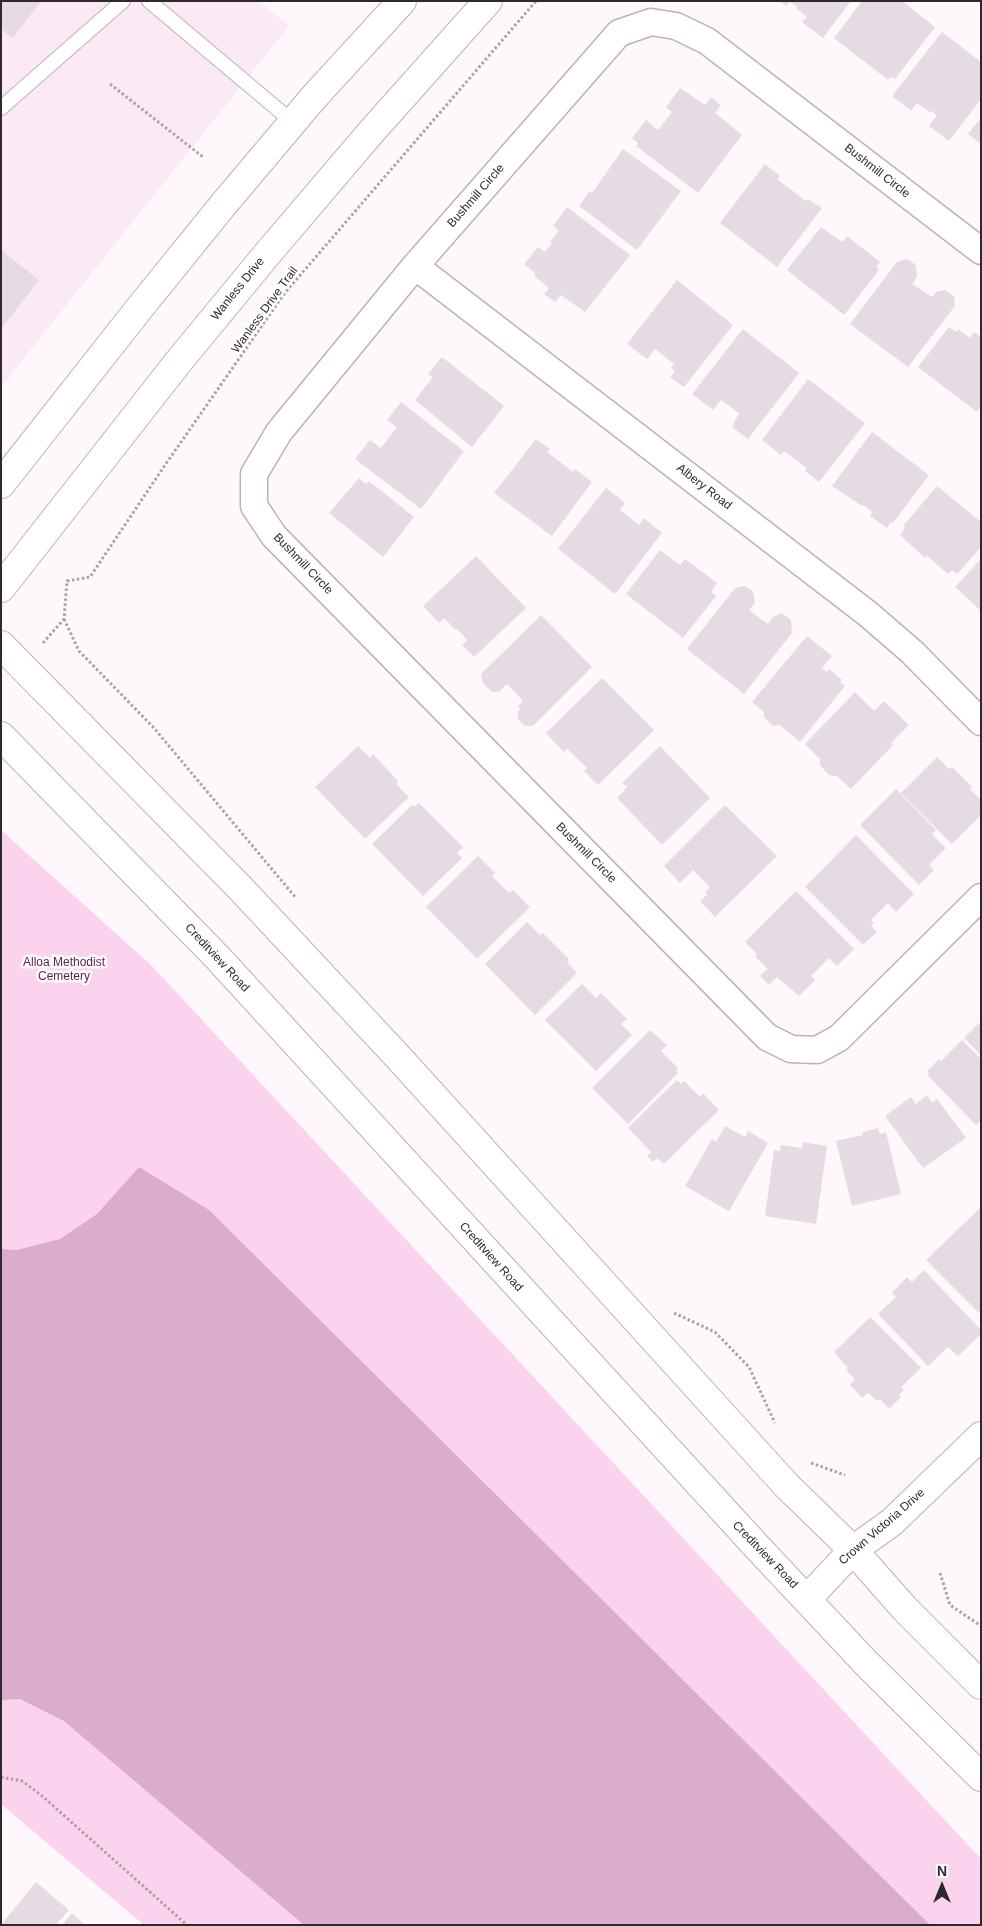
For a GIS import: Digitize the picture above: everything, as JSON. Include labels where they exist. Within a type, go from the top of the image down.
[{"type":"main road","points":[[1,484],[223,205],[314,98],[402,1]]},
{"type":"main road","name":"Wanless Drive","points":[[1,588],[179,361],[268,253],[372,131],[488,1]]},
{"type":"main road","points":[[1,645],[243,891],[400,1058],[787,1486],[853,1550],[904,1609],[981,1685]]},
{"type":"main road","name":"Creditview Road","points":[[1,736],[218,958],[759,1549],[868,1664],[981,1777]]},
{"type":"main road","name":"Crown Victoria Drive","points":[[807,1599],[853,1550],[892,1522],[981,1436]]},
{"type":"street","name":"Bushmill Circle","points":[[981,251],[707,41],[676,26],[651,22],[619,32],[415,266],[280,432],[254,474],[254,506],[274,536],[767,1037],[791,1048],[817,1050],[839,1038],[981,897]]},
{"type":"street","name":"Albery Road","points":[[415,266],[868,614],[912,652],[981,722]]},
{"type":"lane","points":[[1,108],[123,1]]},
{"type":"lane","points":[[149,1],[294,123]]},
{"type":"path","name":"Wanless Drive Trail","points":[[301,903],[154,728],[79,650],[64,619],[66,581],[90,577],[284,294],[536,1]]},
{"type":"path","points":[[110,84],[203,157]]},
{"type":"path","points":[[673,1312],[715,1332],[749,1367],[777,1426]]},
{"type":"path","points":[[805,1458],[811,1464],[845,1475]]},
{"type":"path","points":[[940,1573],[950,1605],[981,1626]]},
{"type":"path","points":[[1,1777],[22,1781],[41,1795],[187,1925]]},
{"type":"shaded area","points":[[1,1],[259,1],[289,26],[1,387]]},
{"type":"shaded area","points":[[139,1167],[209,1210],[930,1925],[304,1925],[64,1721],[20,1699],[1,1700],[1,1249],[17,1250],[60,1239],[97,1214]]},
{"type":"green space","name":"Alloa Methodist Cemetery","points":[[1,830],[152,966],[981,1859],[981,1925],[144,1925],[1,1804]]},
{"type":"building","points":[[1,1],[41,1],[13,38],[1,29]]},
{"type":"building","points":[[780,1],[851,1],[823,38],[802,22],[807,17],[797,7],[790,2],[786,6]]},
{"type":"building","points":[[862,1],[902,1],[935,27],[895,79],[891,77],[888,80],[834,38]]},
{"type":"building","points":[[942,32],[981,62],[981,99],[949,141],[929,126],[937,115],[931,111],[929,112],[917,103],[911,111],[892,96]]},
{"type":"building","points":[[680,88],[705,105],[711,97],[721,105],[715,113],[742,135],[698,193],[636,146],[638,143],[632,138],[646,120],[658,130],[672,112],[666,107]]},
{"type":"building","points":[[981,118],[981,144],[968,134]]},
{"type":"building","points":[[623,149],[681,191],[637,250],[579,206],[590,191],[592,193]]},
{"type":"building","points":[[765,164],[780,176],[777,179],[806,201],[808,199],[822,208],[777,267],[720,223]]},
{"type":"building","points":[[567,207],[630,255],[585,312],[561,295],[555,302],[544,294],[549,288],[534,276],[536,274],[524,264],[538,247],[545,252],[552,243],[550,242],[559,231],[553,226]]},
{"type":"building","points":[[821,227],[842,242],[847,236],[880,262],[876,267],[879,270],[844,315],[787,270]]},
{"type":"building","points":[[1,250],[39,280],[1,329]]},
{"type":"building","points":[[907,259],[916,265],[917,277],[912,284],[932,297],[936,292],[945,290],[954,296],[955,306],[908,367],[850,324],[897,262]]},
{"type":"building","points":[[677,280],[733,325],[684,387],[670,377],[675,371],[671,368],[674,364],[655,349],[647,359],[627,344]]},
{"type":"building","points":[[949,327],[956,332],[958,329],[970,338],[974,332],[981,337],[981,406],[977,412],[918,367]]},
{"type":"building","points":[[743,329],[799,373],[748,439],[732,427],[739,413],[721,400],[713,410],[692,394]]},
{"type":"building","points":[[442,357],[504,406],[472,447],[415,400],[433,377],[428,374]]},
{"type":"building","points":[[808,379],[865,423],[819,482],[805,471],[807,468],[784,451],[781,455],[762,440]]},
{"type":"building","points":[[401,402],[464,451],[421,509],[355,459],[370,440],[381,448],[397,427],[387,420]]},
{"type":"building","points":[[872,432],[929,475],[893,523],[891,522],[887,528],[870,516],[872,512],[863,505],[832,486]]},
{"type":"building","points":[[536,439],[550,449],[547,452],[573,472],[575,469],[592,482],[552,536],[494,493]]},
{"type":"building","points":[[359,478],[366,484],[369,481],[414,517],[383,557],[329,513]]},
{"type":"building","points":[[937,486],[981,522],[981,547],[957,574],[952,570],[948,574],[927,556],[925,558],[900,535],[905,528],[903,526]]},
{"type":"building","points":[[606,488],[625,503],[620,510],[639,525],[644,518],[662,533],[615,594],[558,549]]},
{"type":"building","points":[[660,550],[680,565],[685,559],[717,583],[711,592],[716,596],[683,638],[626,594]]},
{"type":"building","points":[[476,556],[526,608],[474,657],[462,645],[467,640],[457,629],[444,618],[439,623],[423,606]]},
{"type":"building","points":[[981,561],[981,611],[955,587]]},
{"type":"building","points":[[745,586],[753,591],[755,603],[749,610],[768,624],[773,617],[782,613],[791,620],[792,633],[744,694],[687,649],[735,588]]},
{"type":"building","points":[[541,615],[592,667],[533,726],[525,726],[518,719],[518,711],[521,709],[518,706],[523,701],[507,684],[499,692],[492,692],[483,683],[481,674]]},
{"type":"building","points":[[807,636],[832,656],[822,668],[827,672],[829,669],[842,680],[840,682],[845,686],[800,742],[780,725],[773,726],[764,717],[764,712],[752,702]]},
{"type":"building","points":[[602,678],[654,730],[598,785],[584,771],[587,768],[567,749],[564,752],[546,733]]},
{"type":"building","points":[[855,692],[874,711],[884,701],[909,725],[891,743],[893,745],[851,789],[837,776],[829,775],[820,765],[820,759],[805,744]]},
{"type":"building","points":[[358,746],[370,758],[373,754],[398,781],[396,784],[409,797],[365,839],[315,787]]},
{"type":"building","points":[[660,746],[710,798],[662,845],[617,798],[627,787],[622,783]]},
{"type":"building","points":[[937,757],[949,769],[952,767],[972,787],[970,789],[981,800],[979,803],[981,805],[981,815],[952,844],[901,793]]},
{"type":"building","points":[[896,789],[936,830],[932,834],[946,848],[929,865],[934,870],[919,885],[860,825]]},
{"type":"building","points":[[419,803],[463,847],[457,853],[462,858],[423,896],[372,844],[412,805],[414,807]]},
{"type":"building","points":[[725,805],[777,856],[715,917],[700,901],[707,895],[705,892],[710,887],[693,870],[680,883],[664,866]]},
{"type":"building","points":[[856,835],[914,894],[896,912],[888,903],[871,920],[874,923],[871,926],[877,932],[863,945],[805,887]]},
{"type":"building","points":[[478,856],[495,873],[492,876],[509,893],[513,890],[530,907],[477,959],[426,907]]},
{"type":"building","points":[[796,891],[854,949],[837,966],[829,958],[811,976],[815,980],[799,996],[777,977],[769,985],[760,976],[768,969],[745,942]]},
{"type":"building","points":[[527,922],[540,935],[543,933],[569,959],[567,962],[577,973],[535,1015],[485,964]]},
{"type":"building","points":[[582,984],[596,998],[601,993],[627,1019],[621,1024],[632,1035],[596,1071],[545,1020]]},
{"type":"building","points":[[981,1021],[981,1055],[964,1038]]},
{"type":"building","points":[[650,1030],[667,1045],[661,1051],[678,1068],[676,1071],[678,1073],[628,1124],[592,1088]]},
{"type":"building","points":[[962,1040],[981,1059],[981,1120],[976,1125],[927,1075],[929,1073],[927,1071],[939,1059],[941,1061]]},
{"type":"building","points":[[677,1080],[681,1084],[684,1081],[700,1097],[703,1093],[719,1110],[664,1164],[657,1158],[653,1162],[647,1156],[651,1152],[628,1128]]},
{"type":"building","points":[[927,1095],[932,1103],[937,1099],[966,1138],[923,1168],[885,1116],[911,1097],[916,1104]]},
{"type":"building","points":[[725,1126],[745,1137],[748,1131],[768,1143],[729,1211],[685,1186],[712,1139],[716,1142]]},
{"type":"building","points":[[878,1128],[880,1134],[886,1132],[901,1194],[852,1206],[836,1141],[863,1135],[863,1132]]},
{"type":"building","points":[[803,1142],[827,1146],[816,1224],[765,1216],[774,1150],[780,1151],[781,1145],[802,1148]]},
{"type":"building","points":[[981,1207],[981,1241],[975,1236],[981,1242],[981,1315],[926,1260]]},
{"type":"building","points":[[924,1270],[981,1330],[981,1334],[958,1356],[948,1347],[928,1366],[878,1314],[896,1297],[892,1293],[907,1277],[912,1282]]},
{"type":"building","points":[[870,1317],[921,1368],[901,1387],[904,1390],[899,1395],[901,1397],[889,1409],[880,1399],[877,1401],[868,1393],[862,1398],[850,1385],[855,1379],[846,1370],[848,1368],[834,1352]]},
{"type":"building","points":[[36,1882],[69,1910],[56,1925],[1,1925]]},
{"type":"building","points":[[72,1913],[85,1925],[62,1925]]}]
